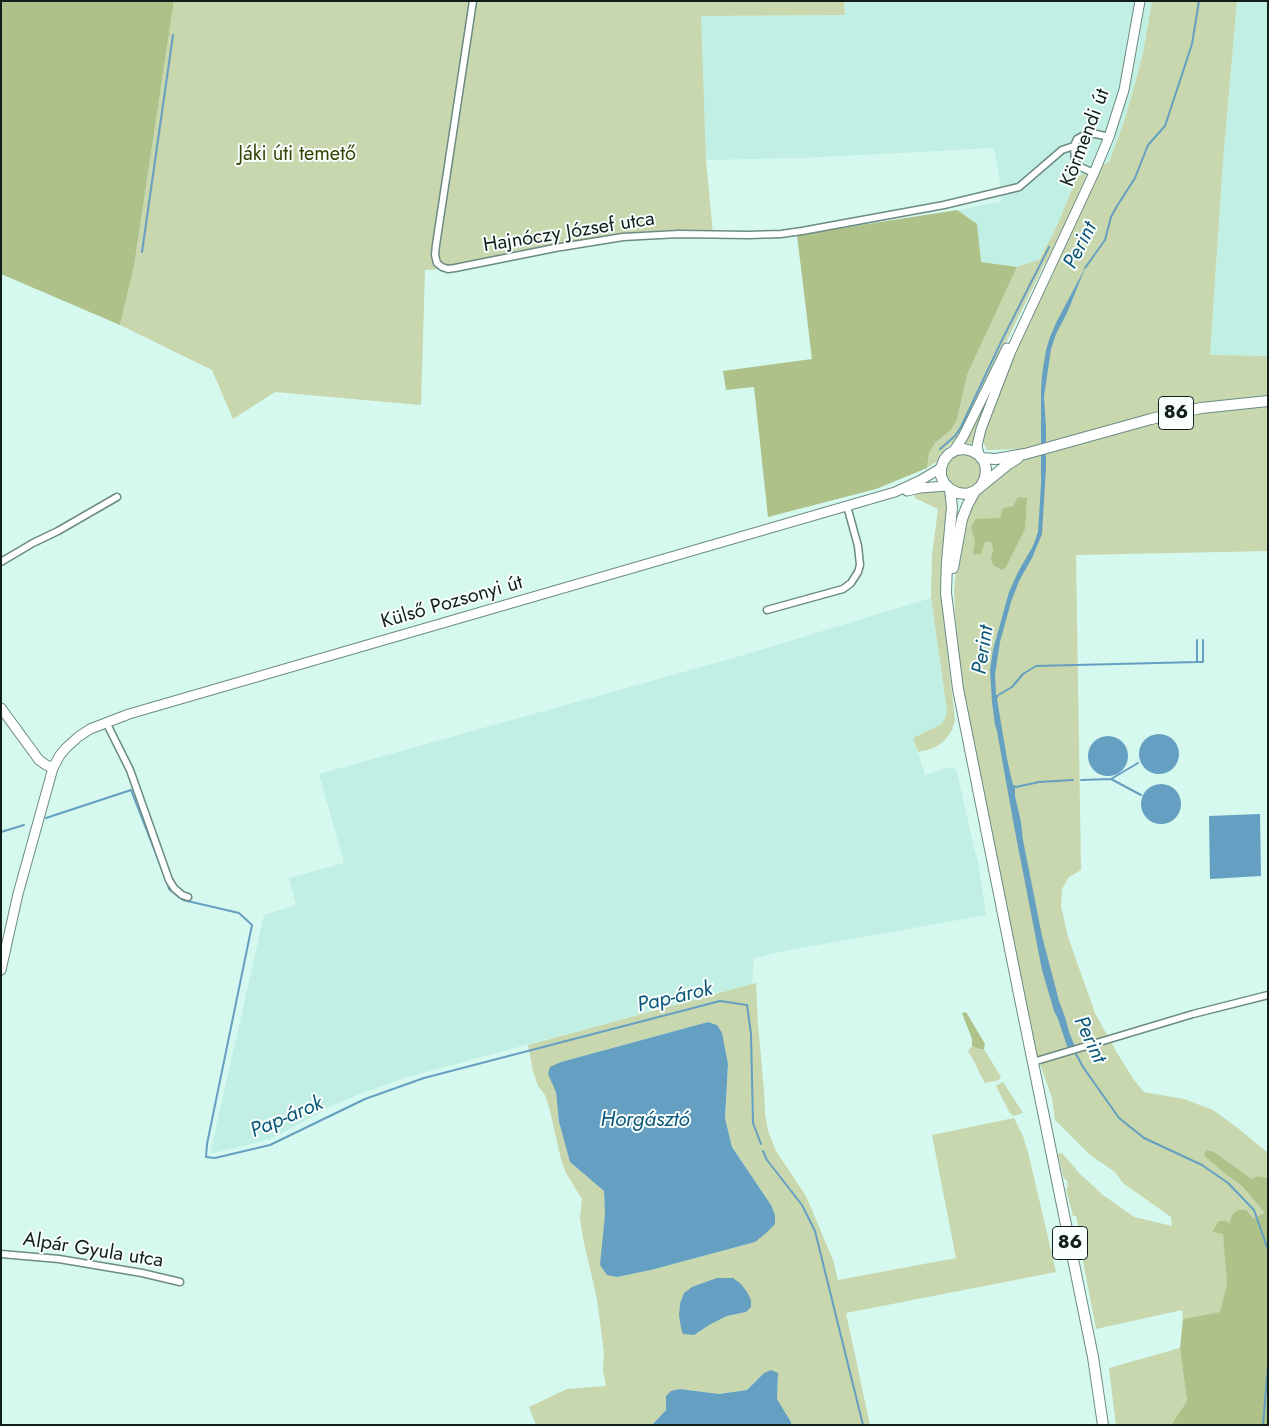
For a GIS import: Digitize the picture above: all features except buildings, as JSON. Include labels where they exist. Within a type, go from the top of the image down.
[{"type":"main road","name":"Körmendi út","points":[[980,457],[977,446],[983,423],[1011,351],[1109,137],[1124,90],[1140,1]]},
{"type":"main road","name":"Körmendi út","points":[[953,452],[963,437],[1044,279]]},
{"type":"main road","name":"86","points":[[953,452],[960,449],[968,450],[980,457],[996,459],[1025,454],[1178,413],[1268,401]]},
{"type":"main road","points":[[877,497],[904,489],[941,468],[944,460],[953,452]]},
{"type":"main road","name":"86","points":[[978,488],[1007,465],[1025,454]]},
{"type":"main road","name":"86","points":[[950,629],[951,580],[954,556],[962,519],[968,503],[985,478],[986,469],[980,457]]},
{"type":"main road","name":"86","points":[[941,468],[941,476],[948,488],[952,507],[946,587],[961,703],[1093,1357],[1103,1425]]},
{"type":"main road","points":[[877,497],[920,488],[948,488],[962,494],[978,488]]},
{"type":"main road","name":"Külső Pozsonyi út","points":[[1,970],[18,894],[53,768],[60,755],[78,737],[90,729],[129,714],[877,497]]},
{"type":"main road","points":[[1,708],[39,760],[53,768]]},
{"type":"street","name":"Hajnóczy József utca","points":[[473,1],[436,245],[435,255],[437,264],[442,267],[455,268],[555,248],[623,238],[679,234],[748,235],[788,233],[944,205],[1019,187],[1062,150],[1074,146]]},
{"type":"street","points":[[1094,173],[1078,166],[1075,161],[1074,146],[1078,139],[1086,134],[1109,137]]},
{"type":"street","points":[[1,562],[117,497]]},
{"type":"street","points":[[767,610],[843,590],[851,583],[860,565],[858,546],[847,506]]},
{"type":"street","points":[[106,722],[130,770],[169,880],[174,888],[182,895],[188,897]]},
{"type":"street","points":[[1033,1062],[1193,1014],[1268,995]]},
{"type":"street","name":"Alpár Gyula utca","points":[[1,1254],[59,1259],[142,1273],[180,1282]]},
{"type":"shaded area","points":[[844,1],[1152,1],[1143,53],[1134,87],[1109,163],[1077,177],[1056,228],[1038,261],[1017,267],[981,262],[977,224],[957,210],[1001,202],[1000,182],[994,148],[803,158],[706,160],[700,16],[845,15]]},
{"type":"shaded area","points":[[1237,1],[1268,1],[1268,356],[1210,355],[1223,161]]},
{"type":"shaded area","points":[[931,598],[947,713],[942,724],[913,738],[925,775],[950,767],[957,772],[978,860],[986,915],[754,958],[752,984],[404,1078],[330,1107],[271,1139],[210,1154],[264,915],[296,905],[289,878],[344,863],[319,774],[737,657]]},
{"type":"green space","points":[[1,1],[174,1],[134,266],[120,325],[1,274]]},
{"type":"green space","name":"Jáki úti temető","points":[[174,1],[844,1],[845,15],[701,16],[706,160],[713,234],[648,235],[455,268],[425,270],[421,405],[275,392],[233,419],[212,370],[120,325],[134,266]]},
{"type":"green space","points":[[1152,1],[1237,1],[1223,161],[1210,355],[1268,356],[1268,551],[1076,555],[1081,870],[1069,877],[1062,889],[1061,906],[1068,937],[1095,1013],[1134,1080],[1144,1092],[1184,1099],[1213,1110],[1239,1129],[1268,1153],[1268,1178],[1258,1176],[1252,1179],[1214,1152],[1204,1156],[1243,1187],[1266,1213],[1230,1224],[1212,1232],[1223,1233],[1225,1249],[1227,1284],[1221,1312],[1183,1319],[1182,1310],[1096,1329],[1077,1230],[1079,1229],[1076,1216],[1073,1216],[1066,1189],[1068,1187],[1067,1180],[1064,1179],[1058,1154],[1062,1153],[1080,1174],[1103,1195],[1134,1217],[1172,1226],[1171,1217],[1123,1183],[1115,1172],[1090,1155],[1055,1120],[1052,1098],[1033,1044],[967,711],[962,681],[954,590],[958,550],[969,505],[1024,449],[987,450],[983,442],[988,419],[1005,373],[1059,261],[1045,263],[959,438],[946,448],[939,460],[927,468],[929,453],[935,443],[951,430],[957,420],[967,375],[1017,267],[1039,260],[1056,228],[1077,177],[1109,162],[1124,122],[1143,53]],"holes":[[[1013,506],[991,559],[993,549],[991,542],[985,542],[974,554],[975,540]]]},
{"type":"green space","points":[[957,210],[977,224],[981,262],[1017,267],[967,375],[957,420],[951,430],[935,443],[929,453],[927,468],[876,489],[768,517],[754,387],[726,390],[723,371],[812,359],[797,235]]},
{"type":"green space","points":[[990,390],[992,391],[973,444],[964,443]]},
{"type":"green space","points":[[965,453],[976,458],[982,468],[979,483],[967,491],[954,489],[945,476],[946,463],[953,456]]},
{"type":"green space","points":[[944,489],[948,494],[942,604],[955,720],[952,730],[945,740],[931,749],[918,752],[913,738],[942,724],[947,711],[931,598],[932,555],[938,509],[915,498],[914,490]]},
{"type":"green space","points":[[1018,497],[1027,498],[1025,529],[1006,567],[1002,570],[993,565],[991,542],[985,542],[981,554],[973,554],[975,540],[971,527],[976,519],[1000,518],[1003,508],[1013,506]]},
{"type":"green space","points":[[756,983],[765,1113],[768,1131],[776,1151],[806,1196],[833,1260],[838,1280],[956,1258],[932,1135],[1014,1118],[1023,1136],[1029,1156],[1056,1272],[846,1313],[870,1425],[791,1425],[777,1399],[778,1373],[764,1373],[747,1390],[719,1394],[680,1389],[666,1396],[666,1410],[652,1425],[536,1425],[529,1407],[567,1389],[606,1386],[597,1299],[580,1218],[582,1199],[566,1173],[561,1159],[550,1111],[545,1095],[538,1086],[533,1071],[528,1045]],"holes":[[[708,1022],[717,1025],[728,1064],[725,1118],[732,1147],[771,1205],[755,1242],[651,1270],[617,1277],[605,1214],[604,1191],[570,1162],[559,1122],[556,1092],[561,1062]],[[747,1292],[746,1312],[727,1316],[694,1335]]]},
{"type":"green space","points":[[966,1012],[985,1044],[984,1049],[972,1046],[972,1039],[962,1013]]},
{"type":"green space","points":[[972,1046],[984,1049],[1001,1077],[999,1080],[985,1083],[968,1051]]},
{"type":"green space","points":[[1003,1082],[1023,1113],[1014,1116],[1010,1113],[996,1086]]},
{"type":"green space","points":[[1206,1150],[1214,1152],[1252,1179],[1258,1176],[1268,1178],[1268,1425],[1171,1425],[1187,1401],[1180,1348],[1183,1319],[1220,1312],[1227,1284],[1223,1234],[1212,1232],[1219,1221],[1226,1221],[1230,1224],[1232,1215],[1238,1210],[1246,1210],[1253,1218],[1265,1213],[1243,1187],[1204,1156]]},
{"type":"green space","points":[[1180,1348],[1187,1401],[1171,1425],[1116,1425],[1109,1368]]},
{"type":"water","points":[[1086,266],[1051,349],[1044,397],[1046,467],[1042,534],[1011,602],[1000,642],[995,674],[996,695],[1000,694],[997,699],[1007,759],[1013,785],[1017,786],[1015,788],[1015,796],[1042,936],[1059,1001],[1077,1052],[1071,1053],[1054,1011],[1042,970],[995,725],[990,670],[993,650],[1009,592],[1033,546],[1038,532],[1041,485],[1041,390],[1046,350],[1056,323]]},
{"type":"water","points":[[1159,734],[1173,740],[1179,754],[1173,768],[1159,774],[1145,768],[1139,754],[1145,740]]},
{"type":"water","points":[[1108,736],[1122,742],[1128,756],[1122,770],[1108,776],[1094,770],[1088,756],[1094,742]]},
{"type":"water","points":[[1161,784],[1175,790],[1181,804],[1175,818],[1161,824],[1147,818],[1141,804],[1147,790]]},
{"type":"water","points":[[1260,814],[1261,876],[1210,879],[1209,816]]},
{"type":"water","name":"Horgásztó","points":[[708,1022],[717,1025],[722,1033],[728,1064],[725,1118],[732,1147],[771,1205],[775,1215],[775,1224],[755,1242],[651,1270],[617,1277],[607,1275],[600,1265],[605,1214],[604,1191],[570,1162],[559,1122],[556,1092],[548,1074],[550,1067],[561,1062]]},
{"type":"water","points":[[717,1278],[733,1278],[741,1284],[751,1300],[751,1307],[746,1312],[727,1316],[694,1335],[683,1334],[679,1315],[684,1293],[692,1287]]},
{"type":"water","points":[[771,1370],[778,1373],[777,1399],[791,1425],[652,1425],[666,1410],[666,1396],[671,1391],[680,1389],[719,1394],[747,1390],[764,1373]]},
{"type":"waterway","name":"Perint","points":[[1085,268],[1105,240],[1111,217],[1135,178],[1148,145],[1165,126],[1192,44],[1199,1]]},
{"type":"waterway","points":[[142,252],[173,35]]},
{"type":"waterway","points":[[940,449],[955,436],[961,427],[1049,247]]},
{"type":"waterway","points":[[1000,694],[1012,687],[1023,674],[1036,666],[1197,662],[1197,640]]},
{"type":"waterway","points":[[1198,662],[1203,662],[1203,640]]},
{"type":"waterway","points":[[1111,779],[1138,763]]},
{"type":"waterway","points":[[1081,780],[1111,779],[1141,795]]},
{"type":"waterway","points":[[1016,787],[1039,782],[1073,780]]},
{"type":"waterway","name":"Pap-árok","points":[[46,818],[131,790],[163,872]]},
{"type":"waterway","name":"Pap-árok","points":[[1,832],[24,825]]},
{"type":"waterway","name":"Pap-árok","points":[[167,881],[169,889],[183,900],[239,913],[252,925],[207,1144],[206,1157],[215,1158],[270,1145],[365,1099],[424,1078],[720,1001],[747,1005],[751,1034],[753,1123],[761,1144]]},
{"type":"waterway","name":"Perint","points":[[1075,1052],[1083,1067],[1119,1118],[1144,1138],[1202,1165],[1228,1183],[1254,1210],[1268,1250]]},
{"type":"waterway","name":"Pap-árok","points":[[763,1151],[767,1160],[802,1205],[815,1231],[863,1425]]},
{"type":"waterway","name":"Perint","points":[[1263,1425],[1268,1366]]}]
